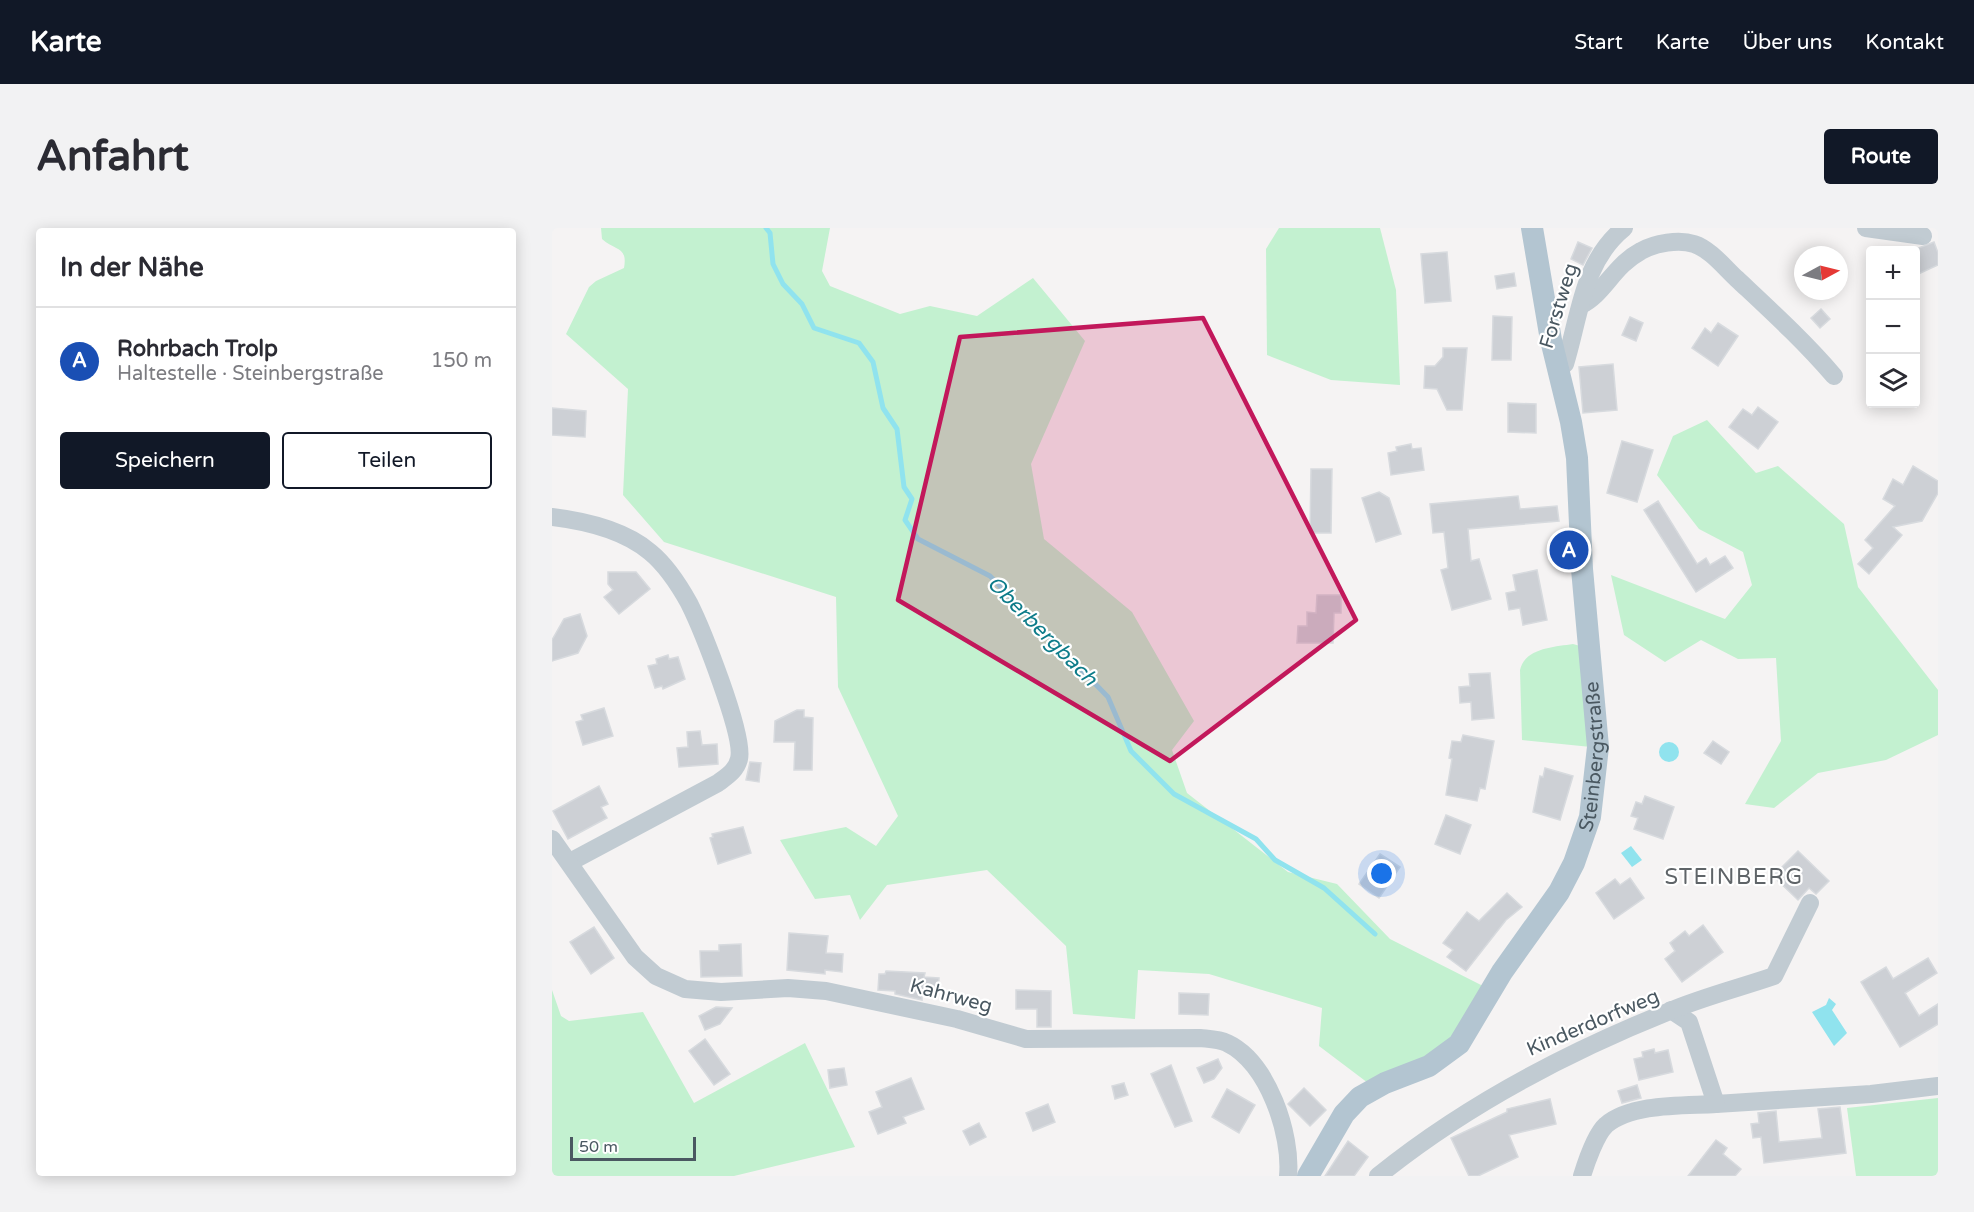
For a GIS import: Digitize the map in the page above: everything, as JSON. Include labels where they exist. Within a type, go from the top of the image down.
[{"type":"main road","name":"Steinbergstraße","points":[[1308,1176],[1339,1122],[1360,1097],[1385,1083],[1429,1066],[1459,1044],[1502,972],[1559,892],[1584,837],[1590,817],[1598,768],[1596,706],[1582,569],[1577,458],[1558,369],[1533,228]]},
{"type":"street","name":"Forstweg","points":[[1558,369],[1565,364],[1594,264],[1609,243],[1624,228]]},
{"type":"street","points":[[1866,228],[1923,236]]},
{"type":"street","points":[[1581,306],[1595,296],[1617,267],[1642,250],[1671,242],[1695,244],[1714,258],[1800,338],[1834,376]]},
{"type":"street","points":[[552,517],[614,531],[643,547],[662,565],[689,604],[710,656],[739,748],[737,765],[731,774],[718,783],[570,862]]},
{"type":"street","name":"Kahrweg","points":[[552,839],[645,968],[668,983],[685,989],[721,992],[788,988],[826,991],[957,1019],[1026,1039],[1200,1038],[1227,1043],[1247,1058],[1279,1112],[1285,1136],[1288,1176]]},
{"type":"street","points":[[1671,1010],[1773,976],[1810,903]]},
{"type":"street","name":"Kinderdorfweg","points":[[1378,1176],[1421,1141],[1534,1071],[1671,1010],[1689,1022],[1716,1104]]},
{"type":"street","points":[[1582,1176],[1588,1158],[1606,1125],[1645,1108],[1871,1094],[1938,1086]]},
{"type":"highlighted area","points":[[1203,318],[1356,620],[1170,761],[898,600],[960,337]]},
{"type":"green space","points":[[601,228],[830,228],[822,271],[830,286],[900,314],[930,306],[977,316],[1033,278],[1085,341],[1031,464],[1044,539],[1132,612],[1194,721],[1172,750],[1187,793],[1288,872],[1337,884],[1390,939],[1485,987],[1456,1038],[1438,1051],[1368,1083],[1319,1046],[1322,1008],[1209,974],[1138,970],[1135,1019],[1073,1014],[1066,946],[987,870],[887,885],[860,920],[850,895],[815,899],[780,840],[846,827],[876,846],[898,816],[838,687],[836,597],[664,542],[623,495],[628,389],[566,334],[589,287],[596,281],[624,268],[625,261],[622,252],[602,239]]},
{"type":"green space","points":[[1279,228],[1380,228],[1396,290],[1400,385],[1331,380],[1267,355],[1266,249]]},
{"type":"green space","points":[[1707,420],[1756,473],[1778,466],[1844,524],[1858,587],[1938,690],[1938,735],[1886,760],[1818,773],[1774,808],[1745,804],[1781,741],[1776,658],[1738,659],[1701,640],[1665,662],[1624,635],[1611,575],[1725,619],[1752,585],[1743,552],[1699,529],[1657,475],[1673,436]]},
{"type":"green space","points":[[1573,644],[1580,646],[1591,747],[1522,740],[1520,670],[1523,663],[1528,657],[1541,650]]},
{"type":"green space","points":[[552,990],[561,1016],[569,1021],[643,1012],[694,1103],[805,1043],[855,1147],[734,1176],[552,1176]]},
{"type":"green space","points":[[1938,1098],[1938,1176],[1856,1176],[1847,1108]]},
{"type":"water","points":[[1669,742],[1676,745],[1679,752],[1676,759],[1669,762],[1662,759],[1659,752],[1662,745]]},
{"type":"water","points":[[1631,846],[1642,860],[1632,867],[1621,853]]},
{"type":"water","points":[[1829,998],[1836,1004],[1832,1010],[1847,1033],[1834,1046],[1812,1012],[1826,1005]]},
{"type":"building","points":[[1578,242],[1592,248],[1583,265],[1571,259]]},
{"type":"building","points":[[1934,242],[1938,253],[1938,265],[1920,273],[1920,247]]},
{"type":"building","points":[[1447,252],[1451,301],[1425,303],[1421,254]]},
{"type":"building","points":[[1514,273],[1516,286],[1497,289],[1495,276]]},
{"type":"building","points":[[1821,309],[1830,319],[1820,328],[1811,318]]},
{"type":"building","points":[[1493,316],[1512,317],[1511,360],[1492,360]]},
{"type":"building","points":[[1630,317],[1643,323],[1636,341],[1622,335]]},
{"type":"building","points":[[1718,323],[1738,336],[1718,366],[1692,348],[1705,328],[1711,333]]},
{"type":"building","points":[[1443,348],[1467,348],[1462,410],[1447,410],[1437,389],[1424,388],[1425,366],[1435,366],[1443,357]]},
{"type":"building","points":[[1613,364],[1617,410],[1583,413],[1579,367]]},
{"type":"building","points":[[1508,403],[1536,404],[1536,433],[1508,432]]},
{"type":"building","points":[[1758,407],[1778,422],[1758,449],[1729,427],[1743,409],[1752,415]]},
{"type":"building","points":[[552,408],[586,411],[585,437],[552,435]]},
{"type":"building","points":[[1622,441],[1653,450],[1637,502],[1607,493]]},
{"type":"building","points":[[1411,444],[1412,449],[1421,448],[1424,470],[1391,475],[1388,453],[1397,451],[1396,447]]},
{"type":"building","points":[[1913,466],[1938,481],[1938,493],[1922,521],[1893,527],[1902,535],[1869,574],[1858,564],[1873,548],[1865,540],[1895,506],[1883,499],[1893,479],[1903,485]]},
{"type":"building","points":[[1311,469],[1332,469],[1331,533],[1310,533]]},
{"type":"building","points":[[1379,492],[1389,498],[1401,534],[1376,542],[1362,498]]},
{"type":"building","points":[[1518,496],[1520,509],[1557,506],[1559,521],[1468,529],[1471,561],[1479,559],[1491,599],[1452,610],[1441,570],[1448,568],[1444,532],[1433,533],[1430,504]]},
{"type":"building","points":[[1658,501],[1697,564],[1706,558],[1710,565],[1725,556],[1733,568],[1696,592],[1644,510]]},
{"type":"building","points":[[1537,570],[1547,620],[1523,625],[1520,608],[1509,610],[1506,593],[1516,591],[1513,575]]},
{"type":"building","points":[[608,572],[636,572],[650,589],[619,614],[604,597],[613,590],[608,584]]},
{"type":"building","points":[[1317,595],[1341,595],[1341,613],[1334,613],[1333,643],[1297,643],[1298,626],[1307,626],[1307,612],[1316,613]]},
{"type":"building","points":[[580,614],[587,636],[578,653],[552,661],[552,640],[564,619]]},
{"type":"building","points":[[668,655],[669,659],[678,657],[685,679],[663,689],[662,686],[655,688],[648,666],[657,664],[656,659]]},
{"type":"building","points":[[1490,673],[1494,718],[1472,720],[1471,702],[1460,703],[1459,687],[1470,686],[1469,674]]},
{"type":"building","points":[[604,708],[613,736],[583,745],[576,722],[583,720],[581,715]]},
{"type":"building","points":[[797,710],[804,710],[804,717],[813,718],[812,770],[794,770],[795,742],[774,742],[775,721]]},
{"type":"building","points":[[700,731],[702,745],[717,744],[718,764],[679,767],[677,748],[688,747],[687,732]]},
{"type":"building","points":[[1463,735],[1494,741],[1485,789],[1480,788],[1477,801],[1446,795],[1452,759],[1449,758],[1452,741],[1461,742]]},
{"type":"building","points":[[1713,741],[1729,752],[1721,764],[1704,753]]},
{"type":"building","points":[[750,762],[761,763],[759,782],[746,780]]},
{"type":"building","points":[[1545,768],[1573,776],[1560,820],[1533,812],[1540,776],[1543,777]]},
{"type":"building","points":[[599,786],[608,804],[601,807],[607,818],[568,839],[553,811]]},
{"type":"building","points":[[1645,796],[1674,807],[1663,839],[1634,829],[1638,818],[1631,816],[1636,802],[1642,804]]},
{"type":"building","points":[[1446,815],[1471,825],[1460,854],[1435,844]]},
{"type":"building","points":[[743,827],[751,853],[718,864],[710,838],[713,837],[712,834]]},
{"type":"building","points":[[1798,851],[1829,881],[1816,894],[1809,888],[1798,900],[1773,876]]},
{"type":"building","points":[[1380,854],[1400,867],[1379,898],[1359,884]]},
{"type":"building","points":[[1630,878],[1644,898],[1614,919],[1596,893],[1615,879],[1620,885]]},
{"type":"building","points":[[1507,893],[1522,907],[1506,920],[1466,971],[1447,957],[1453,950],[1443,943],[1467,912],[1479,921]]},
{"type":"building","points":[[1703,925],[1723,952],[1682,982],[1665,959],[1675,951],[1670,943],[1685,931],[1689,936]]},
{"type":"building","points":[[594,927],[614,958],[591,974],[570,942]]},
{"type":"building","points":[[789,933],[828,936],[826,953],[843,954],[842,972],[825,970],[825,974],[787,970]]},
{"type":"building","points":[[741,944],[742,976],[701,977],[700,951],[719,951],[719,945]]},
{"type":"building","points":[[1928,958],[1937,973],[1905,993],[1919,1016],[1938,1004],[1938,1024],[1900,1047],[1861,982],[1886,967],[1893,979]]},
{"type":"building","points":[[886,971],[925,973],[924,977],[939,978],[938,994],[922,993],[922,1000],[895,994],[895,991],[878,990],[879,974],[885,974]]},
{"type":"building","points":[[1016,990],[1051,991],[1051,1027],[1037,1027],[1037,1009],[1016,1009]]},
{"type":"building","points":[[1179,993],[1209,994],[1208,1015],[1179,1014]]},
{"type":"building","points":[[716,1007],[732,1008],[720,1024],[705,1030],[699,1016]]},
{"type":"building","points":[[705,1039],[730,1074],[714,1085],[689,1051]]},
{"type":"building","points":[[1654,1049],[1655,1053],[1668,1050],[1673,1072],[1639,1080],[1634,1059],[1643,1057],[1642,1052]]},
{"type":"building","points":[[1218,1059],[1222,1068],[1214,1079],[1204,1083],[1197,1068]]},
{"type":"building","points":[[1171,1065],[1192,1121],[1175,1127],[1151,1074]]},
{"type":"building","points":[[844,1068],[847,1085],[830,1088],[828,1070]]},
{"type":"building","points":[[911,1078],[924,1109],[903,1117],[906,1123],[878,1134],[869,1112],[882,1107],[876,1092]]},
{"type":"building","points":[[1124,1083],[1128,1095],[1115,1099],[1112,1086]]},
{"type":"building","points":[[1637,1085],[1641,1098],[1622,1103],[1618,1091]]},
{"type":"building","points":[[1304,1088],[1326,1110],[1310,1126],[1288,1104]]},
{"type":"building","points":[[1227,1089],[1255,1105],[1239,1133],[1212,1117]]},
{"type":"building","points":[[1550,1099],[1556,1124],[1509,1135],[1518,1157],[1478,1176],[1469,1176],[1451,1138],[1507,1112],[1507,1109]]},
{"type":"building","points":[[1048,1104],[1055,1122],[1033,1131],[1026,1113]]},
{"type":"building","points":[[1840,1107],[1846,1153],[1764,1163],[1761,1137],[1753,1138],[1751,1124],[1759,1123],[1758,1113],[1776,1111],[1779,1142],[1822,1138],[1818,1109]]},
{"type":"building","points":[[979,1123],[986,1137],[970,1145],[963,1131]]},
{"type":"building","points":[[1716,1140],[1727,1148],[1723,1154],[1741,1169],[1735,1176],[1688,1176]]},
{"type":"building","points":[[1348,1141],[1368,1157],[1354,1176],[1325,1176]]},
{"type":"waterway","name":"Oberbergbach","points":[[766,228],[770,233],[773,264],[783,284],[802,304],[814,328],[859,343],[873,362],[883,408],[897,429],[904,487],[912,499],[905,520],[918,539],[990,576],[1108,697],[1131,751],[1174,794],[1256,839],[1275,860],[1324,888],[1375,934]]},
{"type":"place","name":"Rohrbach Trolp","points":[[1569,550]]},
{"type":"district","name":"STEINBERG","points":[[1734,877]]}]
